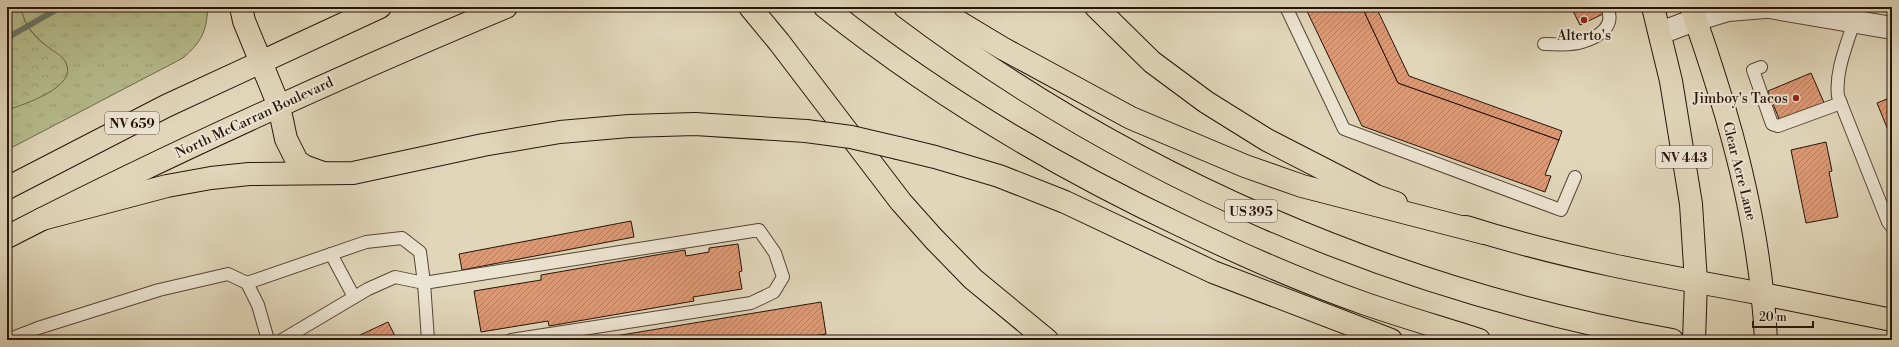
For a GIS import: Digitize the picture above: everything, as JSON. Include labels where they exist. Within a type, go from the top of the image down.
[{"type":"main road","points":[[241,7],[244,21],[259,62],[279,106],[286,139],[297,161],[313,170],[330,175]]},
{"type":"main road","name":"NV 659","points":[[7,188],[166,106],[380,7]]},
{"type":"main road","name":"North McCarran Boulevard","points":[[7,237],[187,148],[279,106],[506,7]]},
{"type":"main road","points":[[750,7],[779,42],[902,202],[934,239],[973,279],[1047,340]]},
{"type":"main road","points":[[825,7],[891,58],[936,89],[994,126],[1089,180],[1259,262],[1366,304],[1480,340]]},
{"type":"main road","name":"US 395","points":[[905,7],[988,66],[1072,119],[1136,155],[1245,209],[1385,266],[1495,300],[1594,326],[1672,340]]},
{"type":"main road","points":[[934,7],[1002,48],[1131,118],[1245,166],[1302,186],[1544,250],[1619,268],[1763,294],[1892,320]]},
{"type":"main road","points":[[1096,7],[1152,62],[1206,102],[1267,140],[1376,196],[1424,214],[1484,233]]},
{"type":"main road","name":"NV 443","points":[[1653,7],[1670,81],[1691,204],[1696,282],[1694,340]]},
{"type":"main road","name":"Clear Acre Lane","points":[[1693,13],[1713,69],[1747,190],[1756,240],[1763,294],[1766,340]]},
{"type":"main road","points":[[42,219],[167,186],[210,178],[249,174],[330,175],[353,173],[483,144],[560,132],[629,126],[694,124],[806,131],[850,137],[898,148],[936,157],[999,176],[1058,199],[1213,272],[1391,340]]},
{"type":"street","points":[[1660,33],[1693,13],[1765,7]]},
{"type":"street","points":[[1769,7],[1809,10],[1854,21],[1892,28]]},
{"type":"lane","points":[[1286,7],[1344,129],[1561,210],[1575,177]]},
{"type":"lane","points":[[1544,44],[1581,43],[1601,34],[1609,24],[1611,14],[1607,7]]},
{"type":"lane","points":[[1854,21],[1837,86],[1840,103],[1888,222],[1892,227]]},
{"type":"lane","points":[[1761,67],[1753,70],[1772,124],[1778,126],[1840,103]]},
{"type":"lane","points":[[282,340],[354,297],[395,277],[424,283],[759,230],[775,253],[782,277],[774,292],[751,303],[510,340]]},
{"type":"lane","points":[[247,283],[366,242],[402,238],[420,252],[428,340]]},
{"type":"lane","points":[[331,254],[354,297]]},
{"type":"lane","points":[[7,340],[38,328],[159,290],[228,274],[247,283],[258,305],[268,340]]},
{"type":"green space","points":[[17,7],[21,7],[25,21],[36,37],[64,59],[68,72],[64,80],[47,94],[7,110],[7,13]]},
{"type":"green space","points":[[21,7],[208,7],[206,24],[202,36],[195,47],[183,58],[7,150],[7,110],[46,94],[66,62],[32,32],[23,16]]},
{"type":"building","points":[[1305,7],[1362,7],[1398,83],[1559,140],[1545,175],[1551,176],[1545,192],[1362,126]]},
{"type":"building","points":[[1362,7],[1376,7],[1409,76],[1562,131],[1559,140],[1398,83]]},
{"type":"building","name":"Alterto's","points":[[1571,7],[1599,7],[1603,14],[1580,25]]},
{"type":"building","name":"Jimboy's Tacos","points":[[1811,73],[1825,105],[1781,124],[1768,91]]},
{"type":"building","points":[[1892,97],[1892,140],[1877,103]]},
{"type":"building","points":[[1826,142],[1832,171],[1829,172],[1838,217],[1806,223],[1791,150]]},
{"type":"building","points":[[631,221],[634,237],[462,270],[459,254]]},
{"type":"building","points":[[738,244],[742,271],[739,272],[742,289],[693,297],[694,301],[549,326],[548,321],[481,332],[474,291],[541,280],[541,275],[685,250],[686,256],[709,252],[709,248]]},
{"type":"building","points":[[821,302],[826,334],[787,340],[591,340]]},
{"type":"building","points":[[388,322],[397,340],[360,340],[358,336]]},
{"type":"waterway","points":[[7,38],[61,7]]},
{"type":"place","name":"Alterto's","points":[[1584,20]]},
{"type":"place","name":"Jimboy's Tacos","points":[[1796,98]]}]
